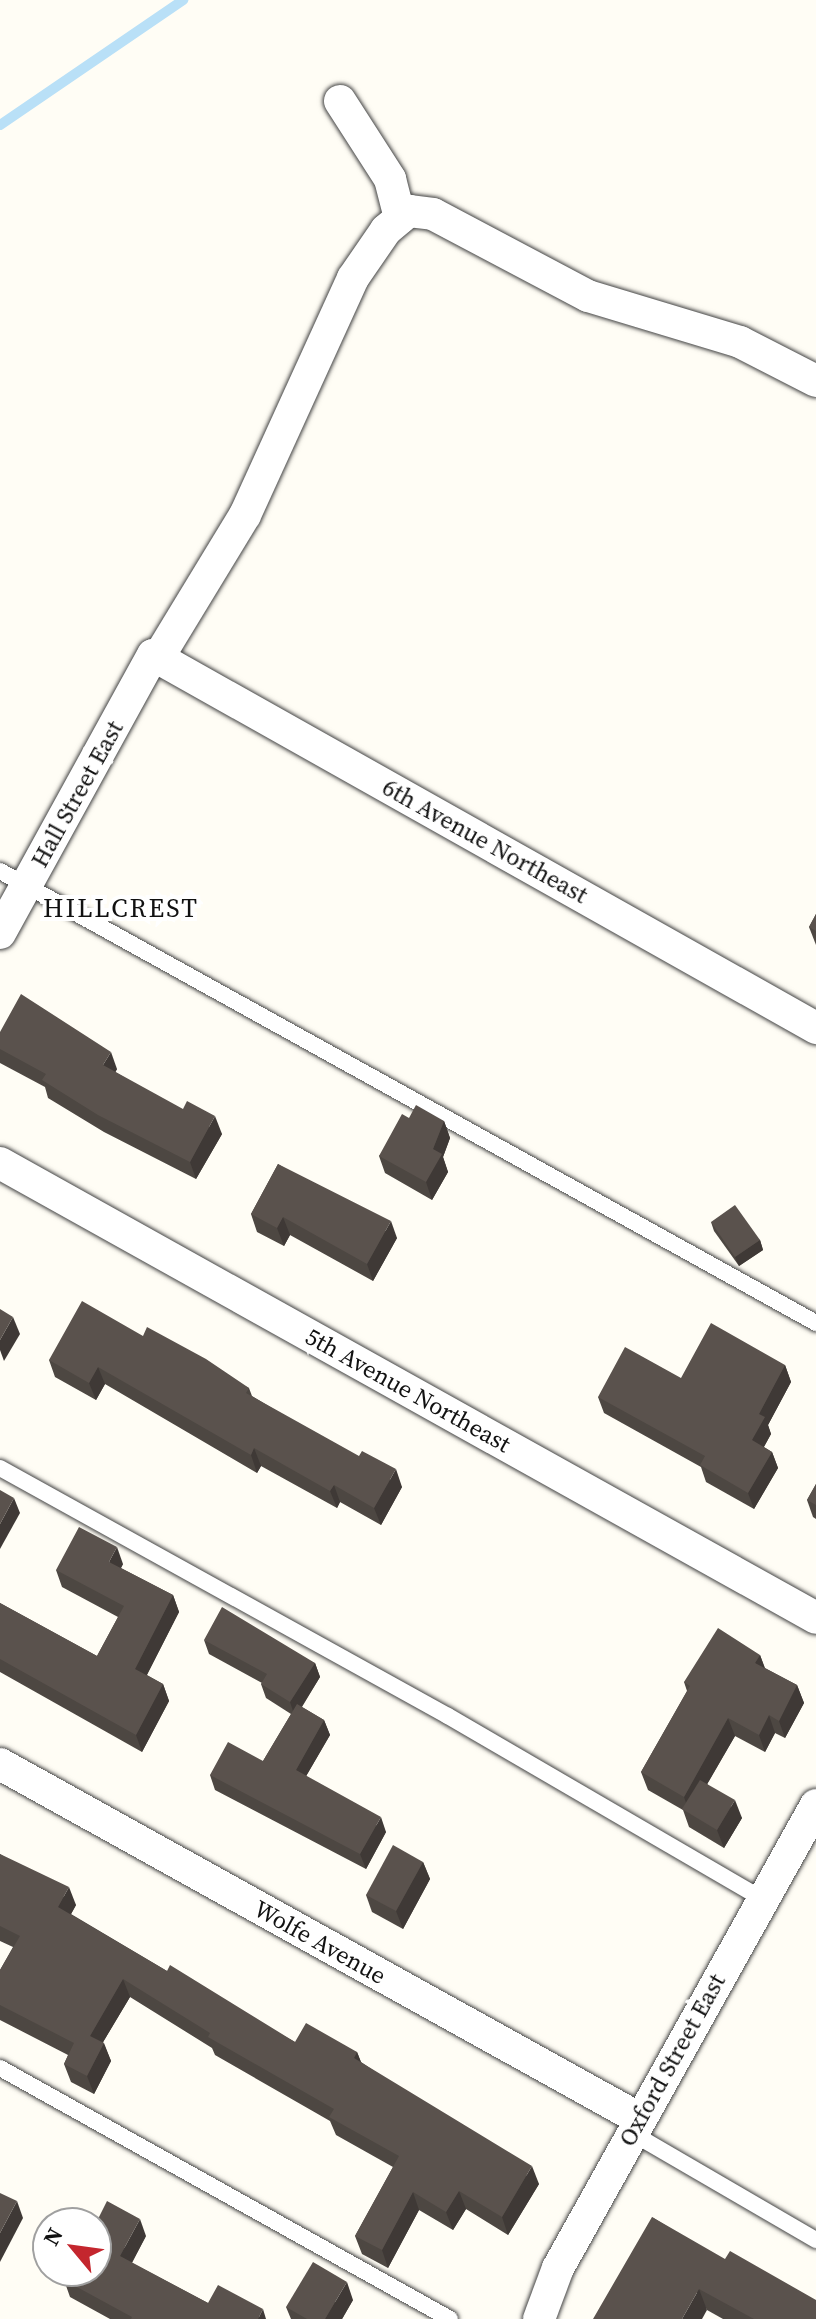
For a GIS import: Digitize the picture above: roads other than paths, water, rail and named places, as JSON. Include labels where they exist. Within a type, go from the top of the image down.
[{"type":"street","points":[[340,101],[367,136],[390,179],[400,218],[409,211],[433,214],[588,296],[740,342],[816,381]]},
{"type":"street","name":"Hall Street East","points":[[0,933],[13,878],[245,515],[353,278],[400,218]]},
{"type":"street","name":"6th Avenue Northeast","points":[[156,656],[816,1028]]},
{"type":"street","name":"5th Avenue Northeast","points":[[0,1163],[816,1618]]},
{"type":"street","name":"Wolfe Avenue","points":[[0,1764],[636,2126]]},
{"type":"street","name":"Oxford Street East","points":[[539,2319],[558,2268],[816,1805]]},
{"type":"lane","points":[[13,878],[816,1323]]},
{"type":"lane","points":[[0,1468],[448,1716],[762,1899]]},
{"type":"lane","points":[[0,2068],[450,2319]]},
{"type":"lane","points":[[636,2126],[816,2240]]},
{"type":"waterway","points":[[0,125],[183,0]]},
{"type":"district","name":"HILLCREST","points":[[121,909]]}]
